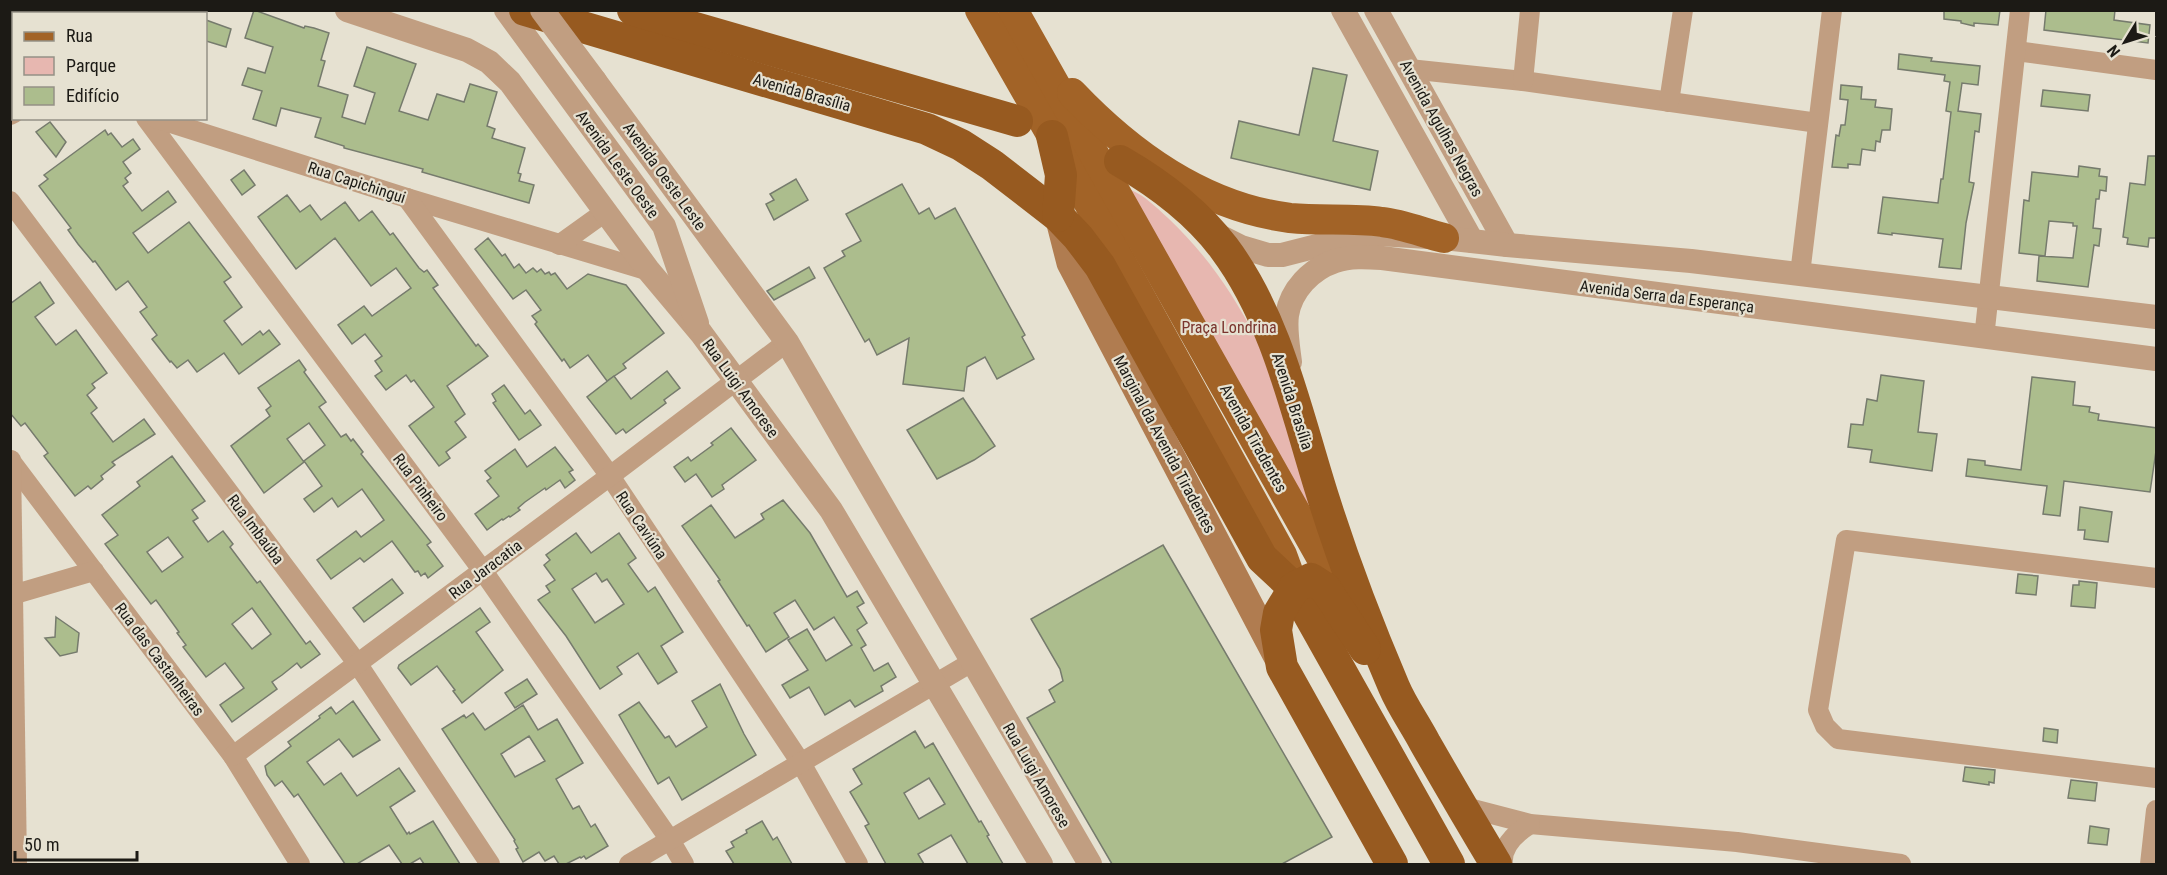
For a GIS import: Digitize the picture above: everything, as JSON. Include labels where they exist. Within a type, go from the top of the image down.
[{"type":"highway","name":"Avenida Brasília","points":[[633,10],[1017,122]]},
{"type":"highway","points":[[701,10],[853,74]]},
{"type":"highway","name":"Avenida Brasília","points":[[526,25],[927,129],[961,145],[992,165],[1058,216],[1078,237],[1100,266],[1262,558],[1293,588]]},
{"type":"highway","points":[[1052,136],[1061,175],[1058,216]]},
{"type":"highway","name":"Avenida Brasília","points":[[1120,161],[1176,197],[1211,232],[1235,264],[1253,297],[1274,341],[1294,396],[1324,500],[1394,688]]},
{"type":"highway","points":[[1392,864],[1282,667],[1276,630],[1279,613],[1293,588],[1311,579],[1325,588],[1382,674],[1394,688]]},
{"type":"highway","name":"Avenida Tiradentes","points":[[1293,588],[1449,864]]},
{"type":"highway","name":"Avenida Tiradentes","points":[[1394,688],[1496,864]]},
{"type":"main road","name":"Avenida Tiradentes","points":[[1014,10],[1394,688]]},
{"type":"main road","name":"Avenida Tiradentes","points":[[984,18],[1052,136],[1282,555],[1293,588]]},
{"type":"main road","points":[[984,18],[1011,49],[1040,58],[1091,113],[1114,133],[1154,164],[1203,194],[1260,213],[1292,218],[1384,222],[1458,239]]},
{"type":"main road","name":"Marginal da Avenida Tiradentes","points":[[1058,216],[1070,263],[1282,667]]},
{"type":"street","name":"Rua Luigi Amorese","points":[[347,10],[446,42],[489,62],[510,82],[604,212],[649,272],[701,333],[831,510],[1041,864]]},
{"type":"street","name":"Avenida Leste Oeste","points":[[506,10],[526,25],[611,154],[664,226],[701,333]]},
{"type":"street","name":"Avenida Oeste Leste","points":[[542,10],[786,342]]},
{"type":"street","name":"Avenida Agulhas Negras","points":[[1343,10],[1458,239]]},
{"type":"street","name":"Avenida Agulhas Negras","points":[[1376,10],[1507,245]]},
{"type":"street","points":[[1523,81],[1530,10]]},
{"type":"street","points":[[1670,102],[1683,10]]},
{"type":"street","points":[[1800,274],[1832,10]]},
{"type":"street","points":[[1984,338],[2020,10]]},
{"type":"street","points":[[2016,51],[2157,70]]},
{"type":"street","points":[[1409,69],[1523,81],[1818,123]]},
{"type":"street","name":"Rua Pinheiro","points":[[147,120],[483,571],[670,840],[684,864]]},
{"type":"street","name":"Rua Capichingui","points":[[161,120],[649,272]]},
{"type":"street","points":[[559,245],[604,212],[614,200],[619,185],[620,167],[611,154]]},
{"type":"street","name":"Rua Caviúna","points":[[407,198],[610,476],[801,763],[858,864]]},
{"type":"street","name":"Rua Imbaúba","points":[[10,201],[357,663],[490,864]]},
{"type":"street","name":"Avenida Serra da Esperança","points":[[1211,232],[1241,247],[1268,255],[1282,255],[1341,240],[1379,234],[1458,239],[1691,261],[2157,317]]},
{"type":"street","name":"Avenida Serra da Esperança","points":[[1294,396],[1287,332],[1287,315],[1294,294],[1305,279],[1316,270],[1335,260],[1357,257],[2157,359]]},
{"type":"street","name":"Rua Luigi Amorese","points":[[786,342],[1090,864]]},
{"type":"street","name":"Rua Jaracatia","points":[[233,756],[786,342]]},
{"type":"street","points":[[11,460],[14,859]]},
{"type":"street","name":"Rua das Castanheiras","points":[[11,460],[233,756],[300,864]]},
{"type":"street","points":[[2157,578],[1846,540],[1818,710],[1825,726],[1838,739],[2157,778]]},
{"type":"street","points":[[12,595],[94,571]]},
{"type":"street","points":[[629,864],[972,662]]},
{"type":"street","points":[[1461,806],[1530,824],[1737,842],[1901,864]]},
{"type":"street","points":[[2150,864],[2157,810]]},
{"type":"street","points":[[1503,864],[1502,855],[1515,834],[1530,824]]},
{"type":"green space","name":"Praça Londrina","points":[[1131,190],[1155,206],[1195,246],[1218,275],[1248,323],[1257,340],[1337,562]]},
{"type":"building","points":[[254,10],[304,28],[305,26],[329,33],[321,60],[325,61],[318,86],[348,95],[342,117],[365,124],[375,93],[354,86],[367,47],[416,64],[399,111],[428,120],[437,94],[464,102],[470,84],[497,92],[487,126],[495,129],[492,138],[525,148],[518,173],[521,174],[519,181],[534,185],[529,203],[422,172],[423,169],[344,148],[344,146],[315,137],[321,118],[281,108],[276,126],[253,119],[262,91],[242,85],[248,68],[265,73],[273,47],[245,38]]},
{"type":"building","points":[[1944,10],[2000,10],[1998,25],[1974,23],[1974,26],[1961,23],[1961,21],[1944,19]]},
{"type":"building","points":[[2046,10],[2115,10],[2114,20],[2150,25],[2148,43],[2044,30]]},
{"type":"building","points":[[207,20],[231,29],[226,47],[207,41]]},
{"type":"building","points":[[1899,54],[1932,58],[1931,61],[1980,66],[1978,85],[1962,83],[1958,111],[1981,114],[1979,132],[1975,131],[1969,182],[1974,183],[1966,223],[1961,269],[1939,267],[1943,239],[1878,233],[1883,197],[1938,203],[1951,112],[1946,111],[1950,82],[1944,81],[1945,75],[1898,69]]},
{"type":"building","points":[[1313,68],[1347,75],[1333,141],[1378,151],[1370,190],[1231,158],[1239,121],[1299,135]]},
{"type":"building","points":[[1841,85],[1862,87],[1861,99],[1876,100],[1875,107],[1892,109],[1890,130],[1882,130],[1880,142],[1876,141],[1875,151],[1862,149],[1860,165],[1848,164],[1848,168],[1832,167],[1836,135],[1839,136],[1841,125],[1845,125],[1848,100],[1840,99]]},
{"type":"building","points":[[2043,90],[2090,95],[2088,111],[2041,106]]},
{"type":"building","points":[[50,122],[66,142],[56,157],[36,132]]},
{"type":"building","points":[[105,130],[108,135],[111,133],[122,147],[133,139],[140,149],[123,162],[131,173],[125,178],[128,182],[123,186],[142,211],[168,191],[176,202],[133,233],[148,253],[189,222],[231,277],[224,282],[242,307],[224,321],[242,345],[260,331],[263,335],[269,330],[280,344],[239,374],[224,353],[197,372],[188,360],[177,368],[170,362],[152,339],[157,335],[140,312],[147,307],[128,281],[116,290],[95,261],[93,262],[78,244],[68,230],[71,228],[39,186],[48,179],[44,175]]},
{"type":"building","points":[[2148,156],[2157,156],[2157,238],[2149,238],[2148,247],[2127,244],[2128,238],[2123,237],[2130,183],[2145,185]]},
{"type":"building","points":[[2079,166],[2100,169],[2099,176],[2107,177],[2106,191],[2100,190],[2099,199],[2096,199],[2093,228],[2101,229],[2099,246],[2094,245],[2088,287],[2037,281],[2039,256],[2073,258],[2077,226],[2073,226],[2073,223],[2049,221],[2045,256],[2019,253],[2024,200],[2029,201],[2032,172],[2078,177]]},
{"type":"building","points":[[244,170],[255,185],[242,195],[231,180]]},
{"type":"building","points":[[796,179],[808,200],[774,220],[766,204],[774,200],[770,194]]},
{"type":"building","points":[[902,184],[919,214],[929,208],[935,219],[955,208],[1025,335],[1022,337],[1034,359],[997,379],[985,357],[967,367],[964,391],[903,384],[909,338],[877,355],[869,339],[865,342],[824,268],[845,256],[842,251],[861,241],[846,214]]},
{"type":"building","points":[[287,195],[300,212],[310,205],[321,220],[345,202],[359,221],[372,211],[390,235],[393,233],[419,268],[424,272],[427,270],[438,285],[433,288],[476,346],[478,344],[488,356],[447,386],[465,414],[455,422],[466,437],[446,452],[450,458],[439,466],[409,426],[434,407],[414,380],[411,382],[406,375],[386,390],[375,376],[382,371],[375,361],[382,356],[365,334],[352,344],[338,325],[364,306],[372,316],[411,288],[396,268],[371,286],[335,238],[296,269],[258,217]]},
{"type":"building","points":[[488,238],[502,256],[505,254],[514,268],[519,264],[526,273],[533,268],[537,272],[541,269],[545,274],[555,273],[567,289],[588,274],[626,285],[664,333],[623,364],[626,368],[607,381],[588,355],[570,368],[564,359],[562,361],[535,324],[537,322],[532,316],[541,310],[526,290],[513,299],[475,249]]},
{"type":"building","points":[[809,267],[815,278],[774,300],[767,291]]},
{"type":"building","points":[[40,282],[54,303],[35,317],[56,345],[76,330],[107,373],[92,384],[95,388],[87,395],[97,408],[91,413],[113,442],[144,419],[155,434],[112,462],[115,465],[101,476],[103,479],[91,489],[88,486],[75,496],[44,456],[48,453],[25,423],[21,426],[10,413],[10,304]]},
{"type":"building","points":[[299,360],[306,370],[304,372],[326,402],[319,407],[341,437],[346,434],[351,441],[353,439],[363,452],[361,454],[431,542],[427,545],[443,566],[428,578],[425,573],[421,576],[418,571],[415,572],[392,541],[364,562],[360,558],[331,579],[317,560],[356,531],[361,537],[384,520],[362,489],[338,507],[332,498],[314,512],[304,499],[322,486],[304,461],[325,445],[309,423],[287,439],[304,462],[264,493],[231,446],[270,416],[266,410],[271,406],[258,388]]},
{"type":"building","points":[[667,371],[680,388],[664,400],[666,403],[626,433],[623,429],[616,434],[587,397],[614,376],[631,399]]},
{"type":"building","points":[[1881,375],[1924,381],[1918,432],[1937,434],[1932,471],[1870,462],[1872,450],[1848,447],[1851,424],[1863,425],[1867,399],[1877,401]]},
{"type":"building","points":[[2032,377],[2075,382],[2073,405],[2090,407],[2089,412],[2099,414],[2098,420],[2157,428],[2150,492],[2064,481],[2060,516],[2043,514],[2047,486],[1966,476],[1968,459],[1985,461],[1985,465],[2021,470]]},
{"type":"building","points":[[504,385],[525,414],[530,410],[541,425],[519,440],[493,403],[496,401],[492,394]]},
{"type":"building","points":[[963,398],[995,446],[937,479],[907,430]]},
{"type":"building","points":[[731,428],[756,460],[722,485],[724,489],[712,497],[696,474],[685,482],[674,467],[688,457],[691,461]]},
{"type":"building","points":[[555,447],[573,470],[569,472],[575,480],[565,488],[560,480],[546,490],[545,488],[518,508],[520,510],[487,530],[475,514],[499,496],[487,481],[491,478],[485,471],[515,449],[527,467]]},
{"type":"building","points":[[172,456],[205,501],[192,510],[198,518],[193,521],[208,542],[223,531],[233,544],[230,547],[257,583],[260,581],[306,644],[310,641],[320,654],[301,668],[297,663],[272,682],[277,689],[232,722],[220,705],[244,688],[225,663],[206,677],[183,647],[186,645],[177,633],[179,632],[156,600],[151,604],[105,544],[118,535],[102,515],[140,486],[137,482]],"holes":[[[168,537],[183,557],[162,572],[147,552]],[[252,608],[271,634],[252,649],[232,624]]]},
{"type":"building","points":[[783,500],[810,533],[847,597],[857,591],[864,603],[857,607],[867,623],[857,630],[866,645],[861,648],[874,671],[888,663],[896,677],[881,686],[883,691],[855,707],[850,700],[825,715],[809,687],[790,698],[782,685],[808,670],[788,640],[807,629],[826,661],[852,645],[834,617],[814,630],[795,600],[774,613],[789,637],[766,652],[682,526],[711,505],[735,538],[764,519],[761,514]]},
{"type":"building","points":[[2080,507],[2112,512],[2108,542],[2084,539],[2085,530],[2078,530]]},
{"type":"building","points":[[576,533],[591,553],[619,533],[636,558],[628,564],[648,592],[655,587],[683,632],[661,646],[677,672],[658,684],[638,653],[617,667],[622,674],[600,689],[566,636],[538,600],[550,592],[546,586],[555,580],[544,565],[550,560],[546,555]],"holes":[[[596,573],[602,582],[607,579],[624,604],[595,623],[572,589]]]},
{"type":"building","points":[[1163,545],[1332,837],[1282,864],[1112,864],[1027,718],[1055,702],[1049,690],[1063,681],[1060,669],[1031,619]]},
{"type":"building","points":[[2018,574],[2038,576],[2036,595],[2016,593]]},
{"type":"building","points":[[392,579],[403,593],[364,622],[353,608]]},
{"type":"building","points":[[2079,581],[2097,583],[2095,608],[2071,606],[2073,585],[2079,585]]},
{"type":"building","points":[[480,608],[490,622],[476,632],[503,670],[462,703],[437,666],[411,685],[398,668],[399,665]]},
{"type":"building","points":[[56,617],[79,633],[77,652],[60,656],[45,638],[55,637]]},
{"type":"building","points":[[527,679],[537,694],[515,708],[505,693]]},
{"type":"building","points":[[720,684],[756,755],[682,800],[669,777],[658,784],[619,715],[639,702],[665,738],[669,736],[676,747],[707,727],[692,701]]},
{"type":"building","points":[[353,701],[380,740],[353,757],[339,739],[307,762],[324,785],[341,773],[357,796],[399,768],[415,791],[390,807],[407,834],[433,821],[460,864],[424,864],[420,858],[410,864],[402,864],[389,845],[357,864],[345,864],[298,794],[294,797],[282,781],[275,786],[267,775],[265,766],[291,746],[288,742],[331,707],[336,714]]},
{"type":"building","points":[[523,705],[538,730],[557,719],[583,763],[556,779],[573,809],[579,806],[591,827],[595,824],[608,846],[586,859],[584,856],[580,857],[566,864],[559,864],[554,856],[545,861],[539,852],[523,862],[516,849],[518,848],[515,840],[442,729],[464,715],[466,718],[473,713],[485,730]],"holes":[[[529,736],[545,761],[515,777],[501,754]]]},
{"type":"building","points":[[2044,728],[2058,730],[2057,743],[2043,741]]},
{"type":"building","points":[[915,731],[925,748],[933,743],[979,822],[981,821],[1003,864],[968,864],[951,835],[918,854],[924,864],[886,864],[865,826],[869,824],[850,792],[862,784],[853,769]],"holes":[[[929,778],[945,804],[919,819],[904,793]]]},
{"type":"building","points":[[1965,767],[1995,770],[1994,783],[1989,782],[1989,785],[1963,781]]},
{"type":"building","points":[[2071,780],[2097,783],[2095,801],[2068,798]]},
{"type":"building","points":[[762,821],[773,840],[777,837],[792,864],[734,864],[726,851],[734,847],[731,842]]},
{"type":"building","points":[[2090,826],[2109,829],[2107,845],[2088,843]]}]
